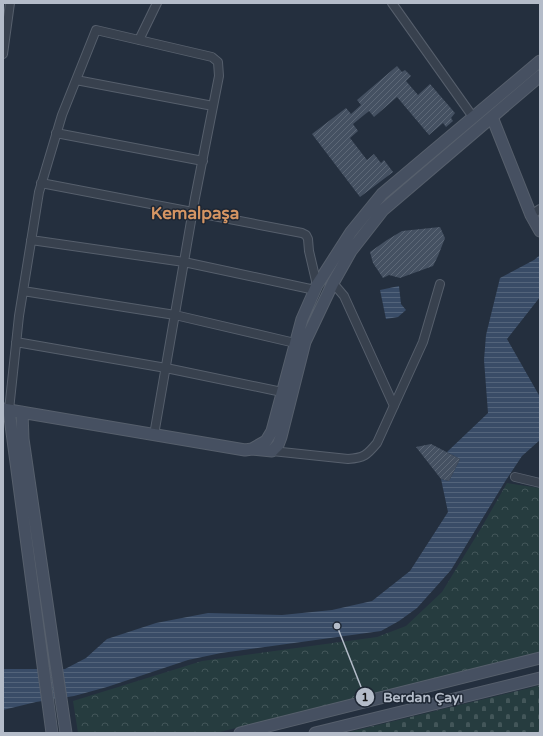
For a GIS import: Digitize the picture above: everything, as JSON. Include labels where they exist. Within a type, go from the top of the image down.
[{"type":"street","points":[[3,54],[10,3]]},
{"type":"street","points":[[139,40],[157,3]]},
{"type":"street","points":[[392,3],[473,117]]},
{"type":"street","points":[[52,733],[6,409],[23,290],[41,183],[62,115],[96,30],[212,57],[218,62],[219,76],[193,211],[154,435]]},
{"type":"street","points":[[252,449],[266,440],[272,431],[302,318],[316,288],[351,232],[382,194],[540,61]]},
{"type":"street","points":[[272,451],[278,446],[281,437],[305,342],[333,283],[351,251],[383,210],[540,76]]},
{"type":"street","points":[[76,80],[213,106]]},
{"type":"street","points":[[492,116],[536,212],[540,231]]},
{"type":"street","points":[[56,133],[203,161]]},
{"type":"street","points":[[41,183],[302,232],[308,239],[316,288]]},
{"type":"street","points":[[31,240],[184,262],[316,288]]},
{"type":"street","points":[[333,283],[344,296],[394,406]]},
{"type":"street","points":[[6,409],[245,450],[252,449],[348,459],[357,458],[366,455],[377,443],[423,342],[440,284]]},
{"type":"street","points":[[23,290],[175,315],[295,342]]},
{"type":"street","points":[[16,342],[166,368],[282,392]]},
{"type":"street","points":[[22,412],[23,439],[66,733]]},
{"type":"street","points":[[515,477],[540,482]]},
{"type":"street","points":[[240,733],[540,658]]},
{"type":"street","points":[[315,733],[540,678]]},
{"type":"green space","points":[[507,483],[540,488],[540,652],[216,733],[78,733],[73,701],[202,661],[377,637],[406,626],[442,592]]},
{"type":"green space","points":[[540,685],[540,733],[345,733],[530,688]]},
{"type":"water","points":[[540,255],[540,297],[507,339],[540,397],[540,440],[522,456],[451,570],[417,608],[399,621],[381,631],[221,653],[188,660],[107,687],[74,696],[36,702],[3,710],[3,669],[65,669],[86,658],[107,639],[156,623],[208,613],[282,615],[332,610],[372,601],[410,571],[448,512],[441,479],[449,481],[460,459],[447,452],[488,413],[484,360],[486,335],[500,278],[534,260]]},
{"type":"water","points":[[399,286],[401,304],[406,310],[398,317],[386,319],[380,290]]},
{"type":"building","points":[[397,66],[402,72],[405,70],[411,76],[406,81],[418,95],[430,84],[455,113],[451,118],[453,121],[446,127],[443,123],[429,135],[397,97],[374,117],[369,111],[353,124],[358,131],[350,138],[367,160],[374,154],[381,163],[384,160],[393,172],[360,197],[312,134],[346,108],[351,114],[361,105],[357,100]]},
{"type":"building","points":[[440,227],[445,238],[433,266],[400,278],[389,275],[383,278],[373,263],[370,252],[402,231]]},
{"type":"building","points":[[431,444],[460,459],[449,481],[441,479],[416,447]]},
{"type":"place","name":"Berdan Çayı","points":[[337,626]]},
{"type":"district","name":"Kemalpaşa","points":[[195,213]]}]
